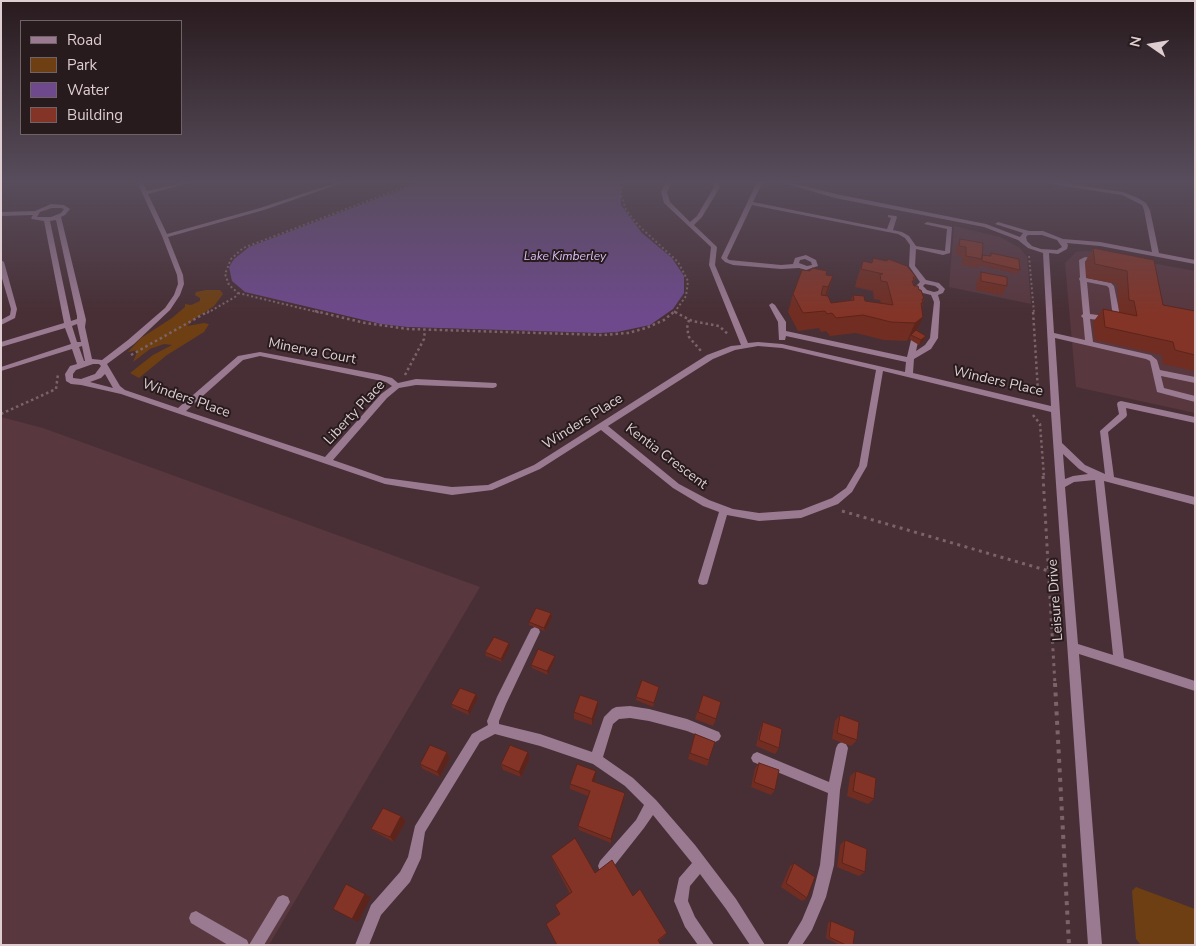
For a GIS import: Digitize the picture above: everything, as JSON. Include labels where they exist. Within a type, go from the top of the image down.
[{"type":"street","points":[[48,226],[68,324],[75,346],[95,363]]},
{"type":"street","points":[[60,226],[82,320],[85,343],[95,363],[98,376],[82,382],[72,381],[68,376],[73,368],[95,363],[131,342],[171,305],[181,284],[180,275],[160,226]]},
{"type":"street","points":[[165,236],[200,226]]},
{"type":"street","points":[[691,226],[714,247],[711,263],[745,346]]},
{"type":"street","points":[[738,226],[724,255],[725,260],[736,264],[798,266]]},
{"type":"street","points":[[875,226],[890,229],[907,237],[913,243],[914,248],[913,268],[924,282],[935,283],[941,287],[941,292],[934,294],[921,289],[920,285],[924,282]]},
{"type":"street","points":[[914,248],[943,253],[948,252],[950,228],[939,226]]},
{"type":"street","points":[[986,226],[1024,241],[1035,249],[1046,252],[1062,251],[1065,245],[1062,241]]},
{"type":"street","points":[[1006,226],[1029,233],[1049,234],[1062,241],[1100,244],[1195,262]]},
{"type":"street","points":[[1150,226],[1156,255]]},
{"type":"street","points":[[1024,241],[1023,236],[1029,233]]},
{"type":"street","name":"Leisure Drive","points":[[1046,252],[1055,410],[1095,945]]},
{"type":"street","points":[[1089,343],[1085,316],[1082,260],[1106,262]]},
{"type":"street","points":[[1,262],[14,309],[13,316],[1,323]]},
{"type":"street","points":[[1082,279],[1109,284],[1112,287],[1116,320],[1085,316]]},
{"type":"street","points":[[782,333],[910,359],[928,347],[935,335],[937,302],[934,294]]},
{"type":"street","points":[[772,305],[780,316],[782,346]]},
{"type":"street","points":[[1,345],[82,320]]},
{"type":"street","points":[[908,375],[910,359],[920,339],[935,335]]},
{"type":"street","points":[[1050,335],[1148,357],[1153,360],[1160,390],[1195,398]]},
{"type":"street","points":[[3,369],[85,343]]},
{"type":"street","name":"Winders Place","points":[[82,382],[122,392],[385,481],[452,491],[489,488],[537,467],[710,357],[734,348],[758,344],[782,346],[1055,410]]},
{"type":"street","name":"Minerva Court","points":[[180,411],[241,358],[265,354],[382,378],[401,385]]},
{"type":"street","name":"Winders Place","points":[[95,363],[122,392]]},
{"type":"street","name":"Kentia Crescent","points":[[602,426],[682,490],[706,503],[724,510],[760,517],[792,516],[822,507],[844,494],[857,478],[863,466],[880,368]]},
{"type":"street","points":[[1156,372],[1195,380]]},
{"type":"street","name":"Liberty Place","points":[[327,461],[384,396],[401,385],[493,386]]},
{"type":"street","points":[[1110,479],[1104,431],[1123,415],[1121,404],[1195,420]]},
{"type":"street","points":[[1058,445],[1082,467],[1099,476],[1195,501]]},
{"type":"street","points":[[1061,485],[1074,479],[1099,476]]},
{"type":"street","points":[[1099,476],[1119,662]]},
{"type":"street","points":[[703,581],[724,510]]},
{"type":"street","points":[[494,728],[493,721],[500,701],[535,632]]},
{"type":"street","points":[[1073,647],[1195,686]]},
{"type":"street","points":[[596,759],[608,721],[616,713],[630,712],[649,715],[687,725],[715,736]]},
{"type":"street","points":[[362,945],[376,910],[388,894],[405,877],[414,858],[419,830],[476,738],[494,728],[548,742],[596,759],[629,782],[652,804],[700,863],[758,945]]},
{"type":"street","points":[[794,945],[820,897],[827,865],[834,790],[842,748]]},
{"type":"street","points":[[757,758],[834,790]]},
{"type":"street","points":[[605,866],[640,824],[652,804]]},
{"type":"street","points":[[700,863],[684,883],[681,901],[690,922],[706,945]]},
{"type":"street","points":[[256,945],[283,902]]},
{"type":"street","points":[[196,918],[242,945]]},
{"type":"path","points":[[301,226],[243,248],[231,259],[224,274],[229,285],[238,293],[246,296],[377,326],[425,330],[618,335],[646,328],[664,320],[675,312],[686,296],[688,289],[686,276],[678,262],[640,226]]},
{"type":"path","points":[[231,300],[238,293]]},
{"type":"path","points":[[125,358],[141,351],[231,300],[246,296]]},
{"type":"path","points":[[675,312],[690,320],[719,326],[733,340]]},
{"type":"path","points":[[690,320],[687,328],[689,338],[701,351]]},
{"type":"path","points":[[401,385],[422,342],[425,330]]},
{"type":"path","points":[[1,414],[56,389],[58,386],[57,378],[61,370]]},
{"type":"path","points":[[1036,413],[1033,415],[1042,430],[1069,945]]},
{"type":"path","points":[[842,511],[1049,571]]},
{"type":"shaded area","points":[[955,226],[1000,237],[1020,248],[1027,257],[1031,304],[949,287]]},
{"type":"shaded area","points":[[1087,251],[1195,271],[1195,413],[1076,387],[1065,263],[1076,252]]},
{"type":"shaded area","points":[[1,417],[43,428],[480,587],[269,945],[1,945]]},
{"type":"green space","points":[[220,290],[223,294],[214,306],[187,326],[209,324],[204,332],[167,355],[139,378],[130,373],[153,355],[172,345],[164,344],[150,349],[133,362],[138,350],[128,352],[141,338],[172,318],[185,307],[185,304],[191,305],[200,301],[200,298],[195,295],[196,292]]},
{"type":"green space","points":[[1136,887],[1195,909],[1195,945],[1141,945],[1136,939],[1132,891]]},
{"type":"water","name":"Lake Kimberley","points":[[304,226],[637,226],[642,233],[672,258],[684,276],[684,293],[673,309],[650,325],[617,332],[407,327],[381,324],[245,292],[232,281],[229,267],[234,259],[249,247]]},
{"type":"building","points":[[960,239],[983,243],[982,259],[966,256],[966,247],[959,246]]},
{"type":"building","points":[[1093,248],[1154,260],[1163,305],[1195,311],[1195,355],[1175,350],[1173,342],[1105,327],[1103,309],[1137,316],[1134,301],[1129,300],[1127,271],[1095,264]]},
{"type":"building","points":[[991,253],[1019,259],[1020,270],[982,261],[982,255],[991,256]]},
{"type":"building","points":[[873,258],[887,261],[888,259],[907,266],[916,277],[913,277],[914,281],[912,281],[914,286],[918,286],[919,290],[921,290],[924,299],[922,299],[923,303],[921,303],[923,317],[915,323],[891,322],[863,315],[836,318],[832,313],[827,314],[825,311],[803,313],[793,294],[802,270],[810,271],[812,268],[827,271],[826,275],[833,276],[828,287],[823,286],[821,295],[828,296],[831,303],[854,300],[853,295],[864,296],[865,301],[893,305],[887,282],[881,281],[880,274],[883,274],[861,269],[863,261],[872,263]]},
{"type":"building","points":[[981,272],[1007,277],[1007,286],[981,281]]},
{"type":"building","points":[[916,330],[926,336],[921,340],[911,335]]},
{"type":"building","points":[[536,608],[551,613],[544,628],[529,622]]},
{"type":"building","points":[[494,637],[509,643],[501,659],[485,652]]},
{"type":"building","points":[[538,649],[555,656],[547,671],[531,665]]},
{"type":"building","points":[[642,680],[659,687],[654,703],[636,697]]},
{"type":"building","points":[[460,688],[476,694],[468,711],[451,704]]},
{"type":"building","points":[[580,695],[598,701],[592,719],[574,712]]},
{"type":"building","points":[[703,695],[721,702],[716,719],[698,712]]},
{"type":"building","points":[[840,715],[859,722],[857,740],[837,733]]},
{"type":"building","points":[[763,722],[782,729],[779,748],[759,740]]},
{"type":"building","points":[[695,734],[715,742],[709,760],[690,753]]},
{"type":"building","points":[[430,745],[447,752],[437,772],[420,764]]},
{"type":"building","points":[[510,745],[528,752],[519,772],[501,764]]},
{"type":"building","points":[[759,763],[779,770],[775,790],[754,782]]},
{"type":"building","points":[[577,764],[596,771],[592,781],[625,793],[611,839],[578,826],[590,791],[570,784]]},
{"type":"building","points":[[856,771],[876,778],[874,799],[853,791]]},
{"type":"building","points":[[383,808],[401,816],[390,837],[371,829]]},
{"type":"building","points":[[575,838],[595,873],[612,860],[633,896],[640,889],[667,933],[658,940],[661,945],[557,945],[546,924],[560,914],[555,905],[572,892],[551,856]]},
{"type":"building","points":[[845,840],[867,849],[865,872],[842,863]]},
{"type":"building","points":[[794,863],[815,877],[807,898],[786,883]]},
{"type":"building","points":[[346,884],[365,894],[352,919],[333,909]]},
{"type":"building","points":[[831,921],[855,931],[853,945],[846,945],[829,937]]}]
